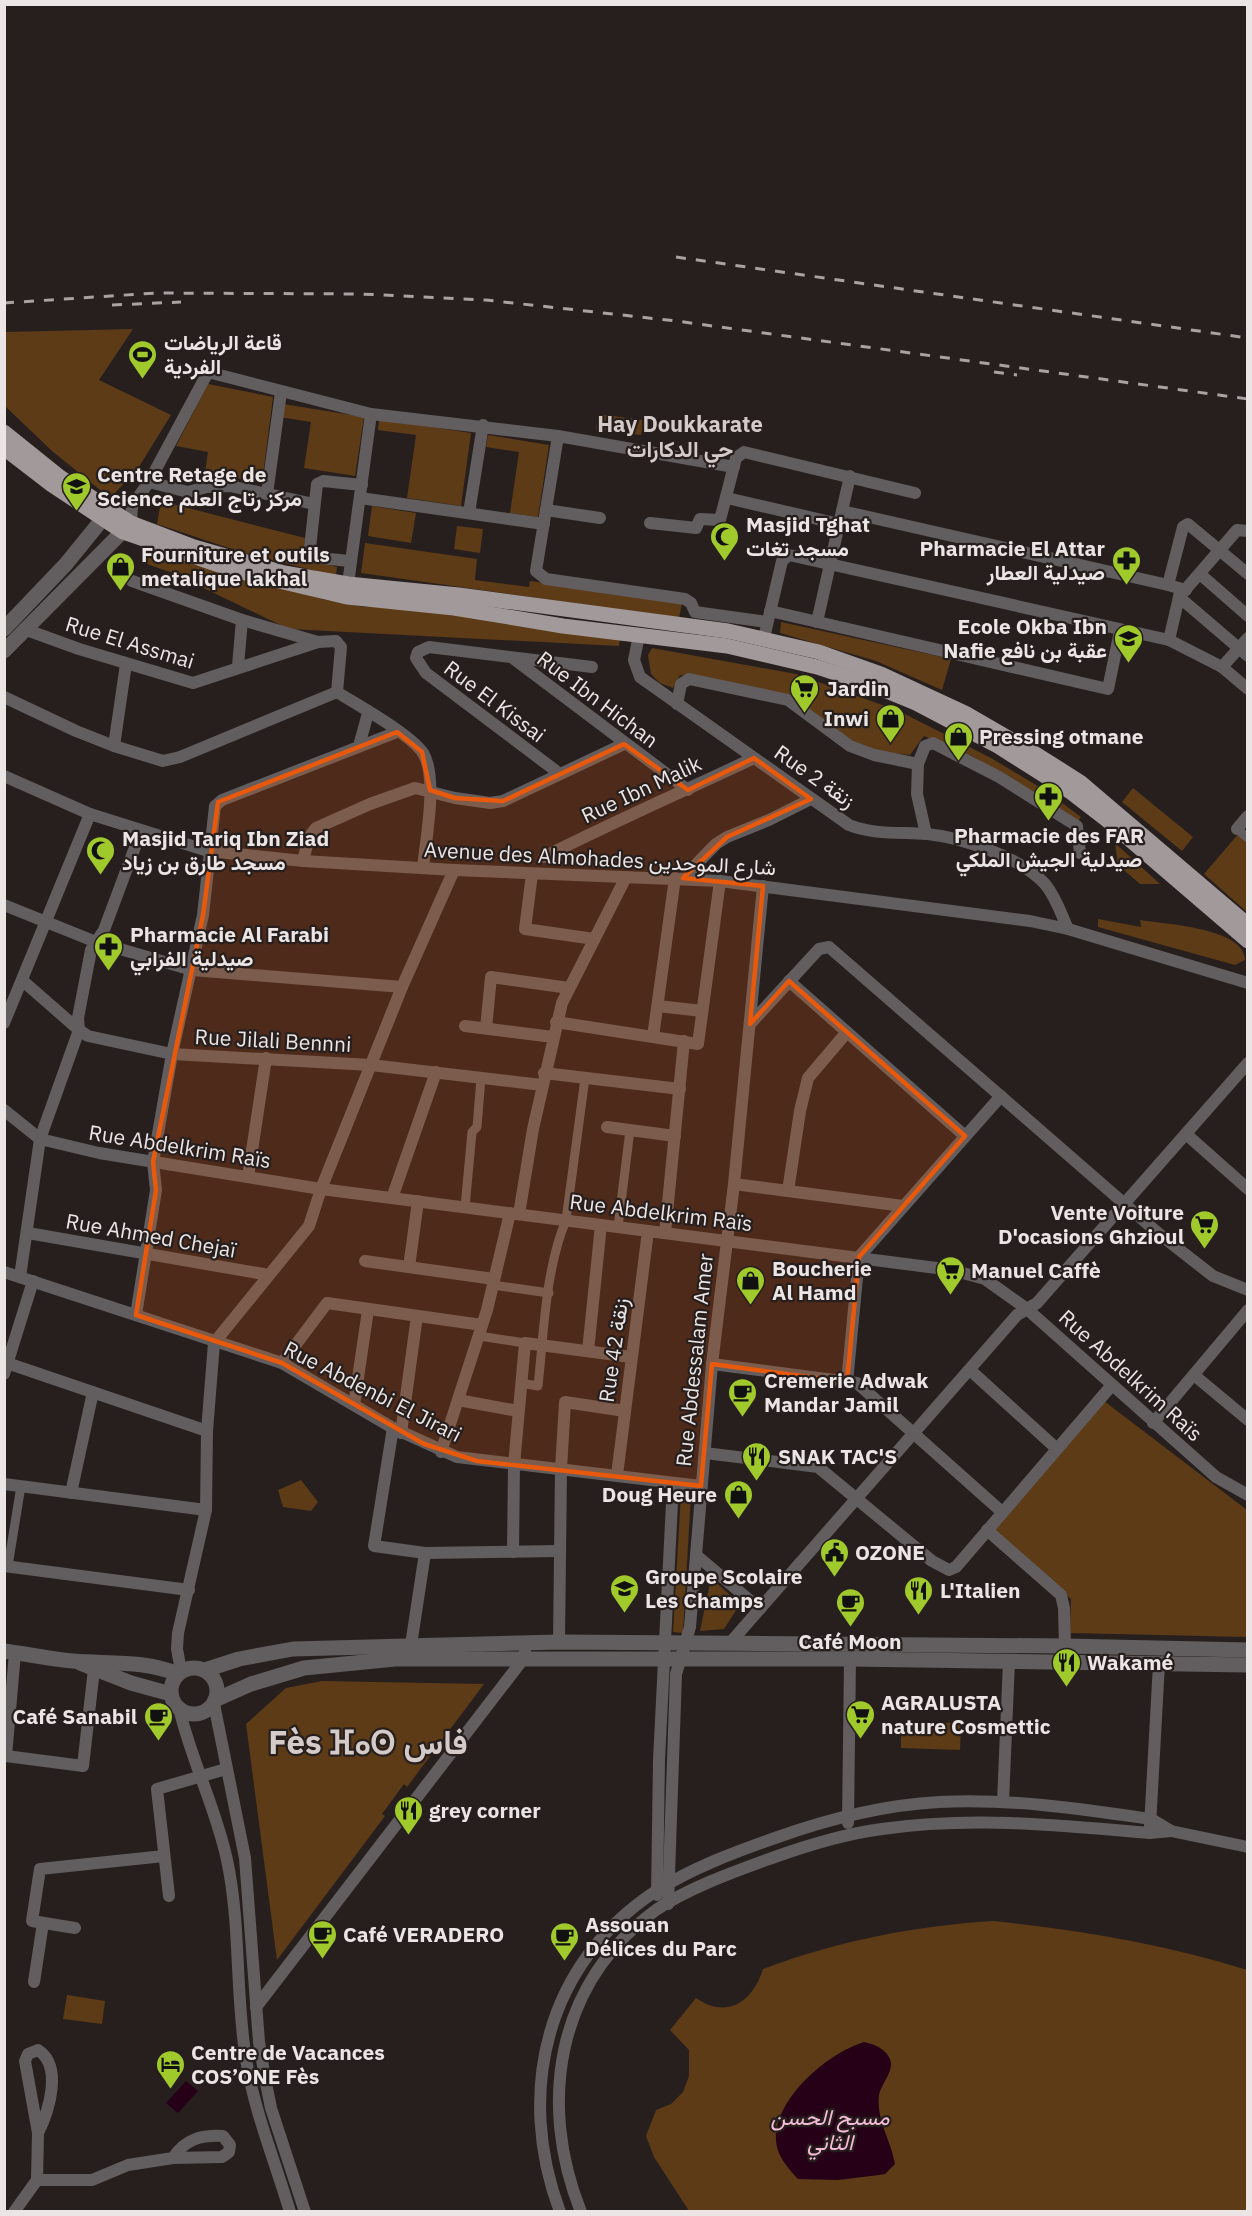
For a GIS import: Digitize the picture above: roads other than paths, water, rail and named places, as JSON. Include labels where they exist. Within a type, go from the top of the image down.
[{"type":"main road","points":[[4,432],[105,515]]},
{"type":"main road","points":[[4,447],[52,485],[127,528],[233,570],[308,589],[728,646],[817,667],[877,687],[950,720],[1032,766],[1072,793],[1125,835],[1248,941]]},
{"type":"main road","points":[[127,528],[285,573],[348,584],[459,595],[764,638],[819,652],[881,674],[938,700],[1021,745],[1080,782],[1248,925]]},
{"type":"street","points":[[4,651],[127,528],[132,506],[149,482],[208,372],[371,414],[483,425],[734,467]]},
{"type":"street","points":[[267,494],[280,392]]},
{"type":"street","points":[[348,584],[349,561],[371,414]]},
{"type":"street","points":[[469,513],[483,425]]},
{"type":"street","points":[[558,436],[536,571],[542,578],[685,599],[691,603],[695,612],[769,616],[817,622],[1108,688],[1120,630]]},
{"type":"street","points":[[650,523],[696,528],[700,519],[720,520],[734,467],[740,454],[750,453],[915,493]]},
{"type":"street","points":[[817,622],[850,476]]},
{"type":"street","points":[[149,482],[188,492],[207,487],[230,486],[314,504]]},
{"type":"street","points":[[349,561],[320,558],[312,553],[314,504],[319,482],[362,485]]},
{"type":"street","points":[[360,498],[544,524]]},
{"type":"street","points":[[727,498],[839,524]]},
{"type":"street","points":[[4,629],[66,564],[105,515],[132,506]]},
{"type":"street","points":[[546,510],[600,519]]},
{"type":"street","points":[[842,511],[1168,585],[1182,592],[1243,652]]},
{"type":"street","points":[[1168,585],[1185,525],[1191,524],[1248,574]]},
{"type":"street","points":[[1169,640],[1182,592],[1237,530],[1248,531]]},
{"type":"street","points":[[764,638],[785,557],[789,555],[1169,640],[1222,667],[1248,689]]},
{"type":"street","points":[[1200,574],[1248,616]]},
{"type":"street","points":[[132,581],[242,620],[323,641],[340,643],[337,692]]},
{"type":"street","points":[[238,666],[242,620]]},
{"type":"street","name":"Rue El Assmai","points":[[24,629],[126,664],[193,683],[216,678],[238,666],[323,641]]},
{"type":"street","name":"Rue 2 زنقة","points":[[639,635],[634,660],[635,669],[651,686],[811,799],[860,829],[956,837],[986,848],[1043,882],[1052,894],[1068,929]]},
{"type":"street","points":[[1222,667],[1243,652],[1248,638]]},
{"type":"street","name":"Rue El Kissai","points":[[514,659],[429,647],[418,651],[416,658],[426,673],[560,774]]},
{"type":"street","points":[[514,659],[592,667]]},
{"type":"street","name":"Rue Ibn Hichan","points":[[514,659],[688,790]]},
{"type":"street","points":[[114,746],[126,664]]},
{"type":"street","points":[[677,704],[678,690],[686,679],[769,694],[796,705],[850,746],[918,764]]},
{"type":"street","points":[[337,692],[397,732],[422,752],[426,760],[430,790],[423,867]]},
{"type":"street","points":[[4,697],[76,731],[159,760],[180,757],[337,692]]},
{"type":"street","points":[[359,746],[368,712]]},
{"type":"street","points":[[136,1315],[156,1190],[153,1162],[172,1053],[192,970],[210,870],[208,851],[218,802],[397,732]]},
{"type":"street","points":[[926,834],[916,794],[918,764],[925,746],[933,743],[999,777],[1077,826],[1080,853]]},
{"type":"street","points":[[303,861],[309,837],[316,828],[398,793],[415,788],[454,798],[496,802],[518,796],[624,744]]},
{"type":"street","name":"Rue Ibn Malik","points":[[544,857],[622,818],[688,790],[754,758]]},
{"type":"street","name":"Avenue des Almohades شارع الموحدين","points":[[4,776],[90,814],[208,851],[303,861],[532,874],[679,878],[763,886],[1009,918],[1068,929],[1248,983]]},
{"type":"street","points":[[653,1037],[679,878],[716,844],[727,837],[769,820],[811,799]]},
{"type":"street","points":[[4,1023],[90,814]]},
{"type":"street","points":[[1248,816],[1237,829],[1248,838]]},
{"type":"street","points":[[20,1277],[40,1139],[79,1030],[78,1018],[91,950],[104,930],[141,831]]},
{"type":"street","points":[[290,2211],[246,2060],[238,2001],[232,1887],[215,1814],[200,1776],[179,1708],[171,1695],[171,1687],[179,1672],[177,1641],[206,1509],[207,1431],[214,1343],[309,1226],[321,1189],[402,987],[454,870]]},
{"type":"street","points":[[532,874],[525,929],[594,939]]},
{"type":"street","points":[[441,1452],[481,1330],[515,1213],[556,1023],[568,988],[626,877]]},
{"type":"street","points":[[556,1023],[698,1044],[720,881]]},
{"type":"street","name":"Rue Abdessalam Amer","points":[[672,1659],[686,1643],[690,1628],[712,1364],[734,1184],[763,886]]},
{"type":"street","points":[[4,905],[96,942],[192,970],[402,987]]},
{"type":"street","points":[[750,1024],[819,949],[829,947],[1200,1268],[1226,1283],[1248,1290]]},
{"type":"street","points":[[486,1028],[491,977],[568,988]]},
{"type":"street","name":"Rue Jilali Bennni","points":[[23,981],[79,1030],[116,1043],[172,1053],[371,1065],[481,1078],[585,1078],[680,1089]]},
{"type":"street","points":[[789,981],[965,1137]]},
{"type":"street","points":[[658,1006],[702,1011]]},
{"type":"street","points":[[465,1026],[553,1037]]},
{"type":"street","points":[[788,1191],[800,1111],[808,1078],[847,1032]]},
{"type":"street","points":[[665,1233],[684,1041]]},
{"type":"street","points":[[248,1177],[266,1058]]},
{"type":"street","points":[[730,1643],[1017,1315],[1037,1304],[1248,1063]]},
{"type":"street","points":[[392,1198],[436,1072]]},
{"type":"street","points":[[465,1207],[472,1132],[477,1127],[481,1078]]},
{"type":"street","points":[[521,1383],[537,1386],[558,1240],[566,1220],[585,1078]]},
{"type":"street","points":[[847,1382],[859,1257],[1001,1096]]},
{"type":"street","name":"Rue Abdelkrim Raïs","points":[[4,1110],[40,1139],[57,1145],[153,1162],[321,1189],[859,1257],[972,1274],[1003,1290],[1027,1309],[1216,1477],[1248,1495]]},
{"type":"street","points":[[607,1127],[675,1136]]},
{"type":"street","points":[[618,1227],[630,1130]]},
{"type":"street","points":[[1186,1134],[1248,1189]]},
{"type":"street","points":[[734,1184],[903,1206]]},
{"type":"street","points":[[409,1268],[418,1201]]},
{"type":"street","points":[[588,1351],[601,1225]]},
{"type":"street","name":"Rue 42 زنقة","points":[[617,1475],[648,1231]]},
{"type":"street","name":"Rue Ahmed Chejaï","points":[[28,1233],[269,1275]]},
{"type":"street","points":[[364,1261],[549,1293]]},
{"type":"street","name":"Rue Abdenbi El Jirari","points":[[4,1272],[282,1364],[397,1430],[457,1458],[701,1486]]},
{"type":"street","points":[[33,1281],[5,1366],[93,1392],[207,1431]]},
{"type":"street","points":[[282,1364],[327,1304],[417,1316],[481,1330],[525,1343],[631,1357]]},
{"type":"street","points":[[354,1406],[368,1310]]},
{"type":"street","points":[[1153,1423],[1248,1310]]},
{"type":"street","points":[[417,1316],[374,1546],[425,1552],[559,1551]]},
{"type":"street","points":[[513,1552],[514,1465],[525,1343]]},
{"type":"street","points":[[712,1364],[857,1383],[1002,1512]]},
{"type":"street","points":[[970,1370],[1058,1449]]},
{"type":"street","points":[[1194,1375],[1248,1420]]},
{"type":"street","points":[[705,1452],[818,1467],[858,1497],[932,1561],[945,1569],[956,1567],[1112,1385]]},
{"type":"street","points":[[71,1493],[93,1392]]},
{"type":"street","points":[[458,1400],[518,1411]]},
{"type":"street","points":[[559,1641],[561,1469],[565,1402],[625,1411]]},
{"type":"street","points":[[662,1907],[659,1760],[672,1659],[666,1643],[673,1483]]},
{"type":"street","points":[[4,1484],[206,1509]]},
{"type":"street","points":[[21,1486],[6,1566],[189,1590]]},
{"type":"street","points":[[987,1530],[1061,1595],[1064,1608],[1065,1646]]},
{"type":"street","points":[[411,1645],[425,1552]]},
{"type":"street","points":[[696,1555],[760,1609]]},
{"type":"street","points":[[94,1669],[83,1766],[6,1756],[10,1652],[75,1661],[135,1663],[179,1672],[197,1668],[205,1670],[239,1659],[293,1649],[559,1641],[1248,1650]]},
{"type":"street","points":[[256,2007],[334,1909],[524,1658],[526,1642]]},
{"type":"street","points":[[179,1708],[188,1713],[199,1714],[215,1702],[250,1684],[304,1668],[394,1659],[850,1659],[1248,1665]]},
{"type":"street","points":[[848,1834],[850,1659]]},
{"type":"street","points":[[75,1661],[171,1695]]},
{"type":"street","points":[[1003,1802],[1009,1661]]},
{"type":"street","points":[[1149,1833],[1159,1664]]},
{"type":"street","points":[[205,1670],[216,1683],[215,1702],[226,1769],[245,1858],[259,2042],[271,2108],[305,2211]]},
{"type":"street","points":[[169,1896],[157,1789],[226,1769]]},
{"type":"street","points":[[560,2211],[543,2155],[538,2122],[540,2084],[551,2030],[563,1998],[585,1960],[626,1914],[662,1888],[738,1851],[848,1815],[940,1802],[1003,1802],[1151,1819],[1171,1831]]},
{"type":"street","points":[[581,2211],[564,2158],[558,2124],[559,2080],[566,2038],[587,1988],[603,1964],[633,1931],[662,1907],[742,1869],[848,1834],[955,1822],[1007,1822],[1149,1833],[1171,1831],[1248,1847]]},
{"type":"street","points":[[75,1928],[32,1921],[40,1869],[164,1856]]},
{"type":"street","points":[[34,1982],[43,1923]]},
{"type":"street","points":[[14,2211],[37,2180],[38,2133],[25,2061],[28,2054],[38,2049],[48,2060],[51,2085],[50,2104],[38,2133]]},
{"type":"street","points":[[37,2180],[92,2180],[128,2165],[173,2158]]},
{"type":"water","name":"مسبح الحسن الثاني","points":[[864,2042],[879,2047],[890,2059],[891,2068],[880,2091],[879,2104],[895,2164],[885,2174],[879,2175],[838,2180],[798,2179],[783,2161],[777,2145],[778,2124],[784,2108],[806,2079],[820,2067],[835,2056]]},
{"type":"water","points":[[186,2081],[198,2091],[178,2113],[166,2103]]},
{"type":"railway","points":[[676,257],[1248,338]]},
{"type":"railway","points":[[4,303],[156,293],[361,294],[486,300],[676,321],[1248,399]]},
{"type":"railway","points":[[112,305],[181,302]]},
{"type":"railway","points":[[994,372],[1017,375]]},
{"type":"place","name":"قاعة الرياضات الفردية","points":[[143,380]]},
{"type":"place","name":"Centre Retage de Science مركز رتاج العلم","points":[[76,512]]},
{"type":"place","name":"Masjid Tghat مسجد تغات","points":[[725,562]]},
{"type":"place","name":"Pharmacie El Attar صيدلية العطار","points":[[1126,586]]},
{"type":"place","name":"Fourniture et outils metalique lakhal","points":[[120,592]]},
{"type":"place","name":"Ecole Okba Ibn Nafie عقبة بن نافع","points":[[1128,664]]},
{"type":"place","name":"Jardin","points":[[805,714]]},
{"type":"place","name":"Inwi","points":[[890,744]]},
{"type":"place","name":"Pressing otmane","points":[[958,762]]},
{"type":"place","name":"Pharmacie des FAR صيدلية الجيش الملكي","points":[[1049,822]]},
{"type":"place","name":"Masjid Tariq Ibn Ziad مسجد طارق بن زياد","points":[[101,876]]},
{"type":"place","name":"Pharmacie Al Farabi صيدلية الفرابي","points":[[109,972]]},
{"type":"place","name":"Vente Voiture D'ocasions Ghzioul","points":[[1205,1250]]},
{"type":"place","name":"Manuel Caffè","points":[[950,1296]]},
{"type":"place","name":"Boucherie Al Hamd","points":[[751,1306]]},
{"type":"place","name":"Cremerie Adwak Mandar Jamil","points":[[743,1418]]},
{"type":"place","name":"SNAK TAC'S","points":[[757,1482]]},
{"type":"place","name":"Doug Heure","points":[[738,1520]]},
{"type":"place","name":"OZONE","points":[[834,1578]]},
{"type":"place","name":"Groupe Scolaire Les Champs","points":[[624,1614]]},
{"type":"place","name":"L'Italien","points":[[919,1616]]},
{"type":"place","name":"Café Moon","points":[[850,1628]]},
{"type":"place","name":"Wakamé","points":[[1066,1688]]},
{"type":"place","name":"AGRALUSTA nature Cosmettic","points":[[860,1740]]},
{"type":"place","name":"Café Sanabil","points":[[158,1742]]},
{"type":"place","name":"grey corner","points":[[408,1836]]},
{"type":"place","name":"Café VERADERO","points":[[322,1960]]},
{"type":"place","name":"Assouan Délices du Parc","points":[[564,1962]]},
{"type":"place","name":"Centre de Vacances COS’ONE Fès","points":[[170,2090]]},
{"type":"district","name":"Hay Doukkarate حي الدكارات","points":[[680,436]]},
{"type":"district","name":"Fès ⴼⴰⵙ فاس","points":[[368,1741]]}]
